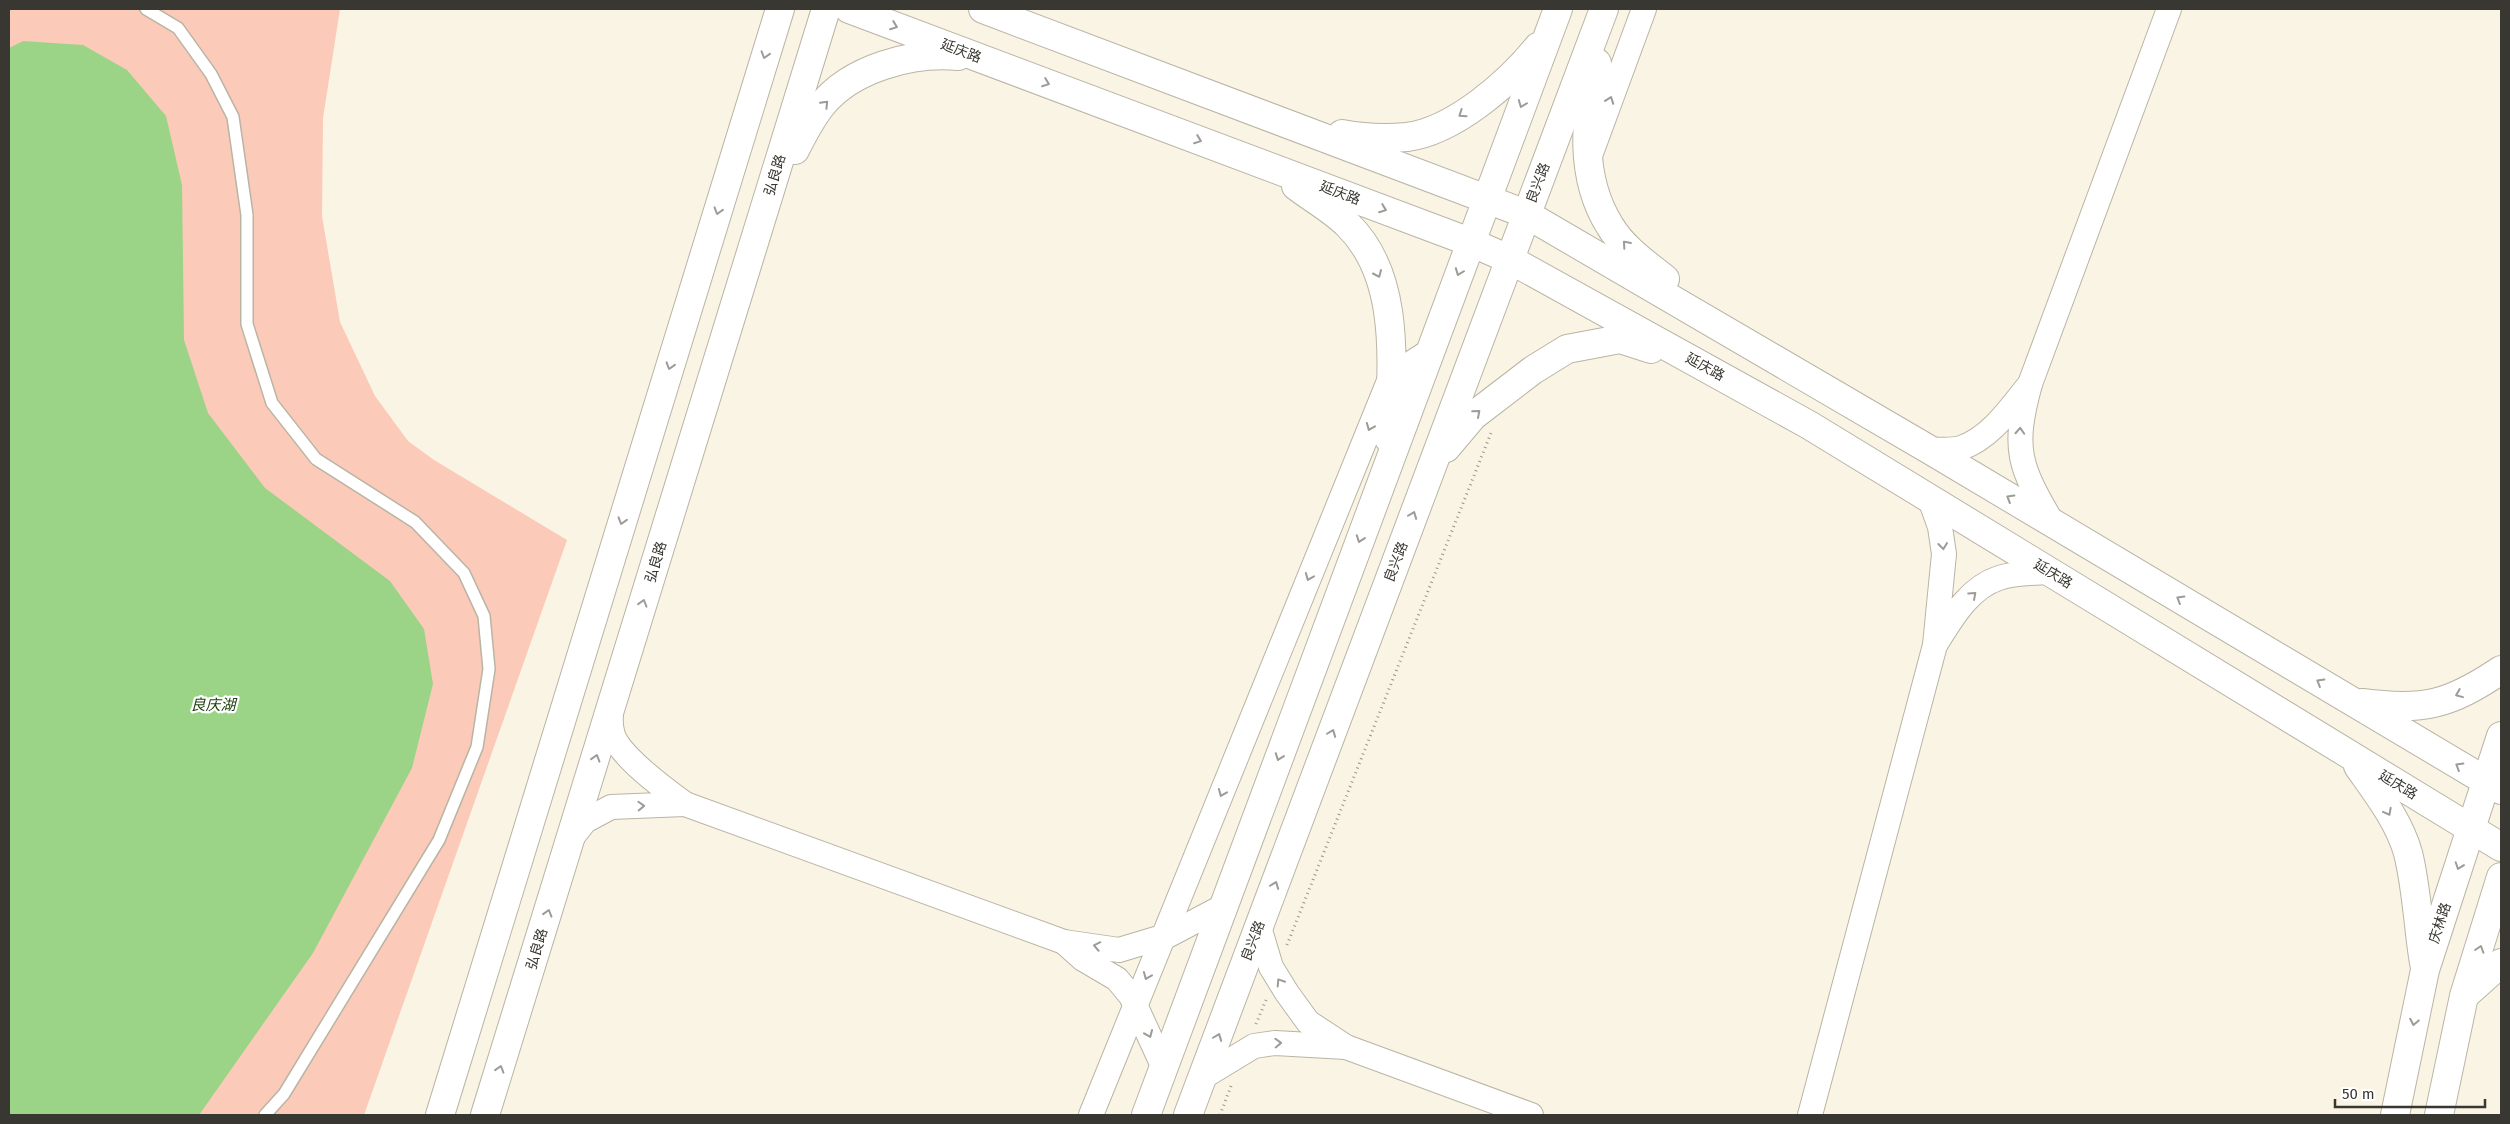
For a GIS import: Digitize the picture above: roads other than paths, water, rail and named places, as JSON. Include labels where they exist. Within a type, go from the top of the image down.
[{"type":"street","points":[[440,1115],[780,9]]},
{"type":"street","name":"弘良路","points":[[486,1115],[826,9]]},
{"type":"street","name":"延庆路","points":[[848,9],[1470,242],[1510,259],[1809,425],[2501,847]]},
{"type":"street","points":[[983,9],[1526,214],[1930,450],[2493,786]]},
{"type":"street","points":[[1146,1115],[1558,9]]},
{"type":"street","name":"良兴路","points":[[1188,1115],[1604,9]]},
{"type":"street","points":[[1608,9],[1586,120],[1587,162],[1596,200],[1610,227],[1636,256],[1745,341]]},
{"type":"street","points":[[1587,162],[1644,9]]},
{"type":"street","points":[[2053,524],[2030,484],[2019,453],[2021,416],[2030,384],[2169,9]]},
{"type":"street","points":[[1287,123],[1362,138],[1409,136],[1432,129],[1448,123],[1489,96],[1522,67],[1548,34]]},
{"type":"street","points":[[760,223],[805,129],[822,105],[844,85],[903,59],[938,54],[979,58]]},
{"type":"street","points":[[1271,168],[1348,225],[1369,254],[1382,284],[1390,331],[1388,462]]},
{"type":"street","points":[[1433,462],[1473,416],[1525,375],[1567,349],[1620,338],[1702,366]]},
{"type":"street","points":[[1091,1115],[1390,376],[1430,351]]},
{"type":"street","points":[[1930,450],[1961,448],[1983,435],[2002,420],[2030,384]]},
{"type":"street","points":[[1810,1115],[1935,645],[1944,554],[1940,526],[1930,499]]},
{"type":"street","points":[[1935,645],[1963,604],[1978,590],[1998,578],[2049,572]]},
{"type":"street","points":[[2354,703],[2397,707],[2432,705],[2474,688],[2501,670]]},
{"type":"street","points":[[611,707],[612,733],[622,748],[646,774],[685,804],[1064,942],[1119,950],[1163,937],[1224,906]]},
{"type":"street","name":"庆林路","points":[[2395,1115],[2424,970],[2471,829],[2493,786],[2501,736]]},
{"type":"street","points":[[2352,757],[2388,809],[2407,851],[2415,887],[2424,970]]},
{"type":"street","points":[[570,840],[585,820],[612,807],[685,804]]},
{"type":"street","points":[[2439,1115],[2464,996],[2501,877]]},
{"type":"street","points":[[1259,927],[1271,967],[1308,1022],[1346,1047],[1531,1115]]},
{"type":"street","points":[[1064,942],[1083,959],[1117,980],[1131,996],[1164,1068]]},
{"type":"street","points":[[2464,996],[2501,964]]},
{"type":"street","points":[[1203,1077],[1254,1046],[1275,1043],[1346,1047]]},
{"type":"lane","points":[[146,9],[178,28],[211,74],[233,117],[247,215],[247,324],[272,403],[316,459],[415,522],[464,573],[484,616],[489,669],[477,747],[439,840],[284,1094],[265,1115]]},
{"type":"water","name":"良庆湖","points":[[23,41],[83,45],[127,70],[166,116],[182,185],[184,340],[208,413],[265,488],[390,581],[424,629],[433,684],[412,768],[313,953],[199,1115],[9,1115],[9,48]]}]
